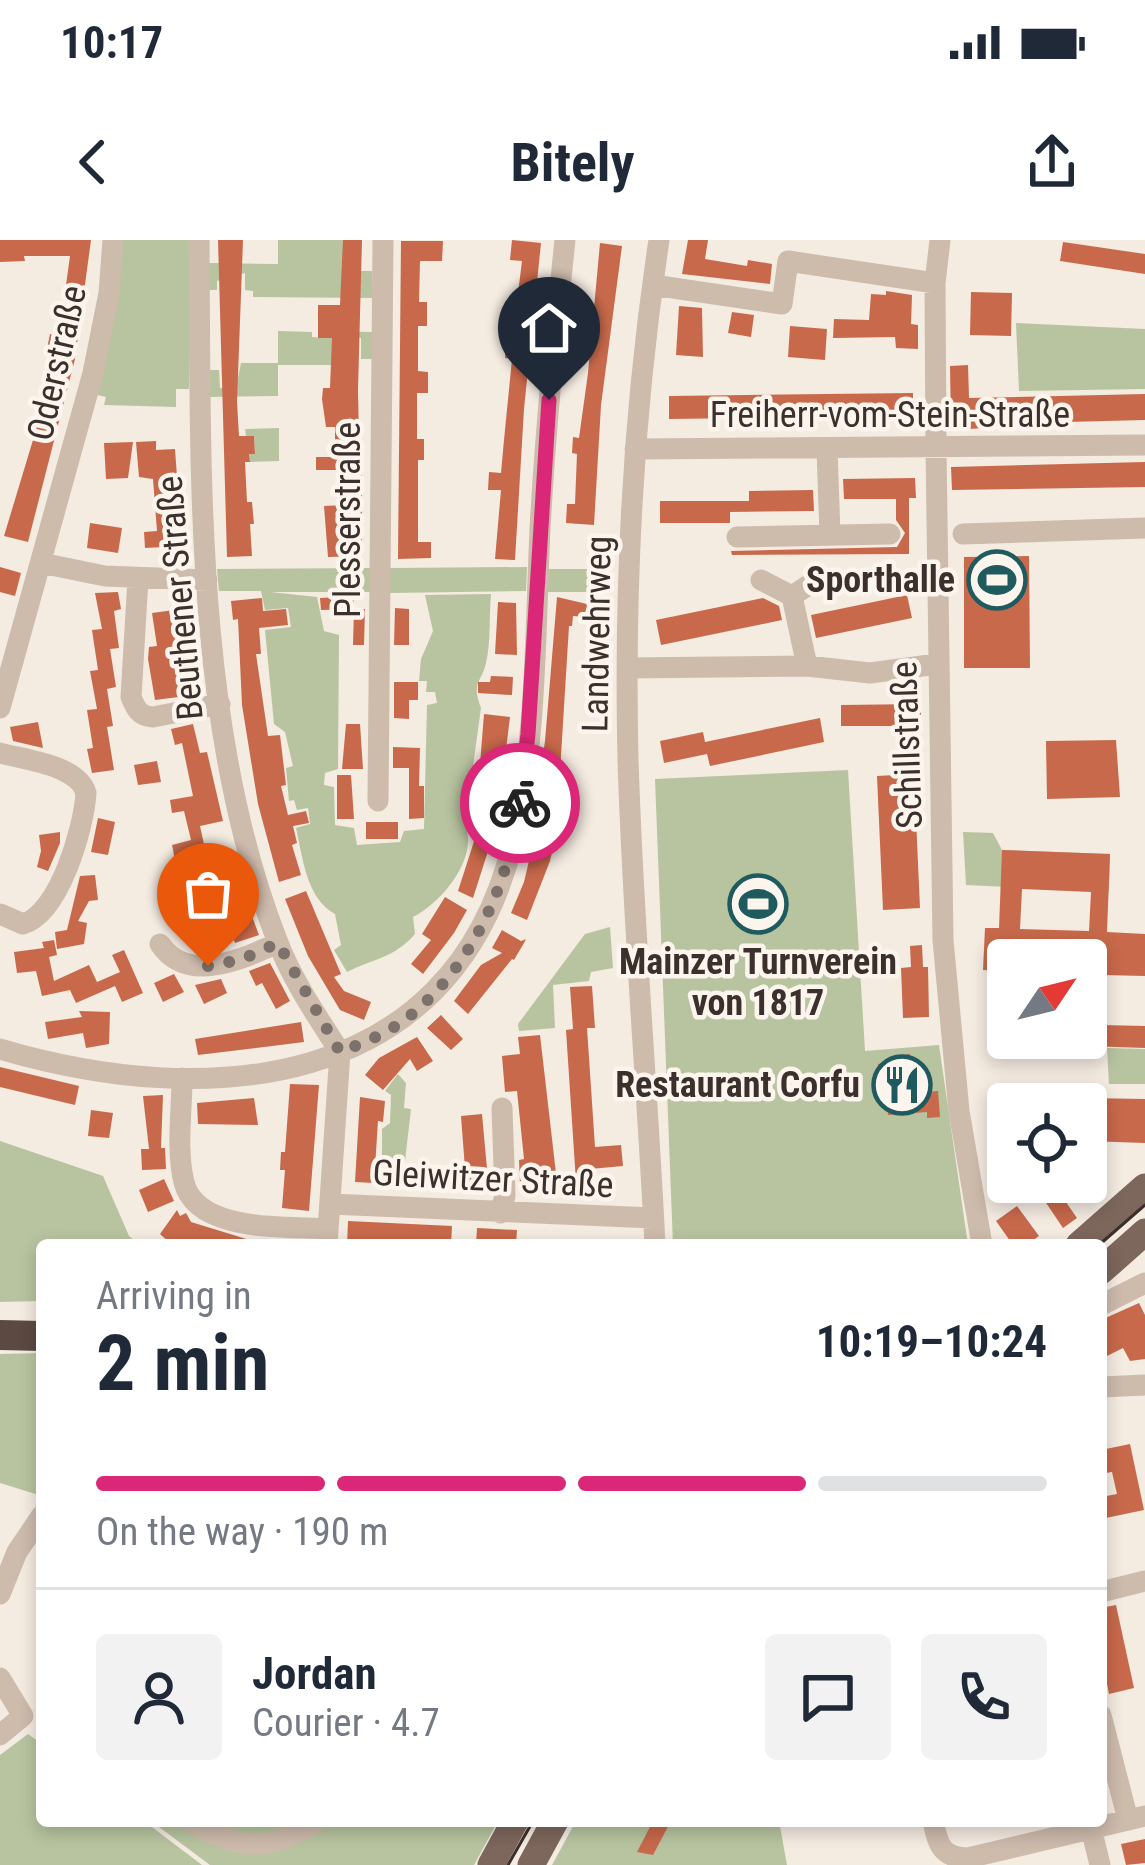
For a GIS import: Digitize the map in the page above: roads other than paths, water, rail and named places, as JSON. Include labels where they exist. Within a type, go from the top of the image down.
[{"type":"highway","points":[[0,1317],[36,1317]]},
{"type":"highway","points":[[0,1335],[36,1336]]},
{"type":"main road","points":[[1086,1239],[1145,1187]]},
{"type":"main road","points":[[1107,1265],[1145,1232]]},
{"type":"main road","points":[[491,1865],[512,1827]]},
{"type":"main road","points":[[531,1865],[552,1827]]},
{"type":"street","name":"Oderstraße","points":[[0,708],[99,350],[113,240]]},
{"type":"street","name":"Beuthener Straße","points":[[200,240],[199,402],[207,580],[220,704],[256,880],[278,943],[340,1052]]},
{"type":"street","name":"Plesserstraße","points":[[378,801],[383,240]]},
{"type":"street","points":[[0,1049],[97,1072],[182,1078],[242,1075],[323,1060],[394,1028],[442,983],[479,931],[511,848],[526,752],[543,469],[566,240]]},
{"type":"street","name":"Landwehrweg","points":[[655,1239],[635,926],[628,668],[635,449],[659,240]]},
{"type":"street","name":"Schillstraße","points":[[940,240],[935,283],[935,448],[944,940],[951,1038],[981,1239]]},
{"type":"street","points":[[652,285],[782,304],[788,261],[935,283]]},
{"type":"street","name":"Freiherr-vom-Stein-Straße","points":[[635,449],[1145,446]]},
{"type":"street","points":[[827,449],[830,535]]},
{"type":"street","points":[[963,534],[1145,528]]},
{"type":"street","points":[[737,536],[890,534]]},
{"type":"street","points":[[41,563],[138,579],[207,580]]},
{"type":"street","points":[[792,596],[821,577]]},
{"type":"street","points":[[138,579],[131,697],[136,709],[153,717],[220,704]]},
{"type":"street","points":[[761,580],[792,596]]},
{"type":"street","points":[[792,596],[807,667]]},
{"type":"street","points":[[628,668],[807,667],[870,673],[937,664]]},
{"type":"street","points":[[0,752],[70,774],[83,784],[86,794],[72,858],[41,913],[23,924],[0,914]]},
{"type":"street","points":[[160,944],[168,956],[208,966],[240,960],[278,943]]},
{"type":"street","points":[[182,1078],[184,1186],[198,1206],[229,1221],[328,1237],[340,1052]]},
{"type":"street","points":[[500,1213],[505,1196],[502,1108]]},
{"type":"street","name":"Gleiwitzer Straße","points":[[330,1204],[653,1218]]},
{"type":"street","points":[[1107,1303],[1143,1289]]},
{"type":"street","points":[[0,1594],[17,1552],[36,1524]]},
{"type":"street","points":[[1107,1590],[1145,1581]]},
{"type":"street","points":[[0,1678],[33,1722],[0,1735]]},
{"type":"street","points":[[1107,1733],[1136,1818]]},
{"type":"street","points":[[201,1827],[220,1838],[254,1845],[281,1841],[307,1827]]},
{"type":"street","points":[[934,1827],[937,1841],[952,1858],[968,1858],[1096,1827]]},
{"type":"street","points":[[1091,1828],[1100,1865]]},
{"type":"tram line","points":[[1106,1239],[1145,1205]]},
{"type":"tram line","points":[[508,1865],[530,1827]]},
{"type":"place","name":"Sporthalle","points":[[997,580]]},
{"type":"place","name":"Mainzer Turnverein von 1817","points":[[758,904]]},
{"type":"place","name":"Restaurant Corfu","points":[[902,1085]]}]
